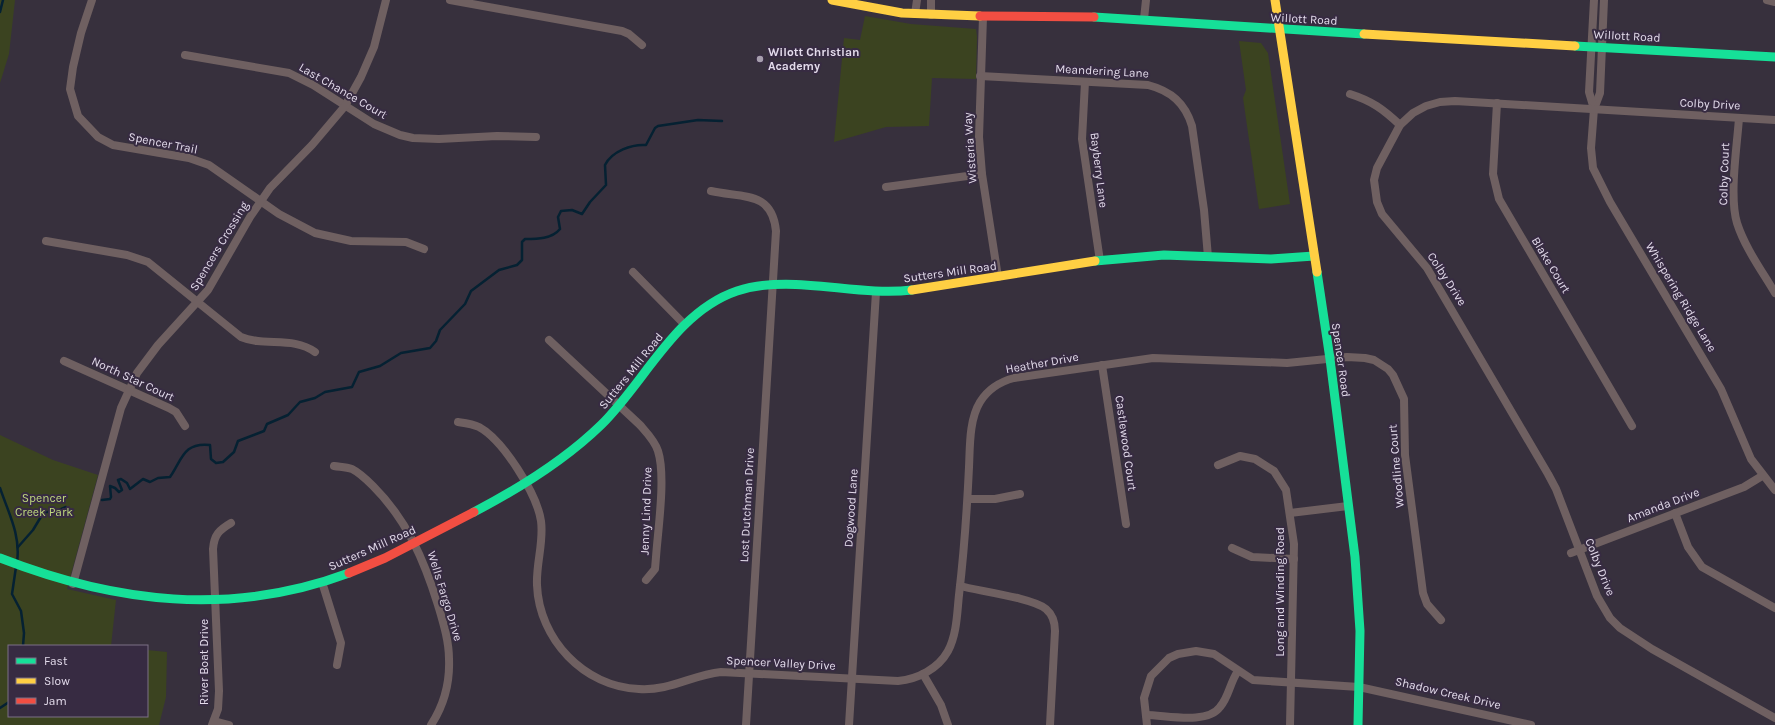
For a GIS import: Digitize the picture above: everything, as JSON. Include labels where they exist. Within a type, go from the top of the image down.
[{"type":"main road","name":"Willott Road","points":[[832,0],[931,16],[1109,17],[1280,29],[1775,57]]},
{"type":"main road","name":"Spencer Road","points":[[1275,0],[1330,359],[1348,506],[1359,609],[1358,725]]},
{"type":"main road","name":"Sutters Mill Road","points":[[1,558],[31,571],[73,584],[144,598],[166,600],[216,599],[280,592],[322,582],[378,560],[415,543],[527,484],[566,456],[602,425],[620,406],[685,325],[698,313],[728,295],[747,289],[795,285],[876,292],[905,290],[1100,261],[1145,256],[1288,260],[1314,256]]},
{"type":"street","name":"Spencer Trail","points":[[92,0],[81,33],[73,67],[70,90],[74,107],[84,124],[98,137],[113,145],[189,158],[209,165],[293,223],[328,237],[364,242],[406,242],[424,249]]},
{"type":"street","name":"Spencers Crossing","points":[[73,584],[116,427],[129,389],[146,360],[198,302],[218,276],[260,201],[282,174],[312,146],[345,106],[361,77],[374,47],[386,0]]},
{"type":"street","points":[[450,0],[622,31],[629,34],[642,45]]},
{"type":"street","points":[[915,14],[917,0]]},
{"type":"street","points":[[931,0],[931,16]]},
{"type":"street","points":[[1144,19],[1146,0]]},
{"type":"street","name":"Whispering Ridge Lane","points":[[1594,0],[1589,92],[1594,109]]},
{"type":"street","name":"Whispering Ridge Lane","points":[[1604,0],[1600,93],[1594,109],[1591,148],[1593,168],[1601,185],[1721,389],[1751,459],[1762,476],[1775,490]]},
{"type":"street","points":[[1767,0],[1775,2]]},
{"type":"street","name":"Wisteria Way","points":[[983,17],[979,137],[982,174],[998,277]]},
{"type":"street","name":"Last Chance Court","points":[[185,55],[289,73],[301,78],[345,106],[384,128],[413,138],[439,139],[497,136],[536,137]]},
{"type":"street","name":"Meandering Lane","points":[[980,76],[1148,85],[1168,92],[1183,106],[1188,115],[1195,143],[1204,210],[1208,257]]},
{"type":"street","name":"Bayberry Lane","points":[[1084,82],[1082,139],[1100,261]]},
{"type":"street","points":[[1350,94],[1369,100],[1383,109],[1400,125]]},
{"type":"street","name":"Colby Drive","points":[[1775,120],[1497,103],[1440,102],[1413,113],[1400,125],[1377,168],[1374,180],[1376,202],[1382,214],[1427,268],[1556,489],[1597,596],[1610,618],[1620,628],[1652,649],[1775,718]]},
{"type":"street","name":"Blake Court","points":[[1497,103],[1493,174],[1499,199],[1632,426]]},
{"type":"street","name":"Colby Court","points":[[1739,118],[1734,186],[1736,221],[1745,242],[1775,293]]},
{"type":"street","points":[[886,187],[982,174]]},
{"type":"street","points":[[711,191],[747,196],[766,204],[773,198]]},
{"type":"street","name":"Lost Dutchman Drive","points":[[746,725],[775,227],[771,212],[766,204]]},
{"type":"street","points":[[46,241],[139,258],[156,268],[233,332],[248,340],[298,344],[308,347],[315,352]]},
{"type":"street","points":[[633,272],[685,325]]},
{"type":"street","name":"Dogwood Lane","points":[[849,725],[876,292]]},
{"type":"street","name":"Jenny Lind Drive","points":[[549,340],[648,433],[658,450],[660,462],[656,563],[651,576],[646,580]]},
{"type":"street","name":"Woodline Court","points":[[1330,359],[1356,357],[1374,360],[1388,369],[1402,391],[1404,399],[1405,455],[1423,594],[1427,604],[1441,620]]},
{"type":"street","name":"Heather Drive","points":[[923,674],[941,661],[951,645],[954,633],[968,499],[972,425],[979,403],[993,387],[1014,378],[1102,365],[1171,358],[1287,363],[1330,359]]},
{"type":"street","name":"North Star Court","points":[[64,361],[129,389],[176,412],[185,426]]},
{"type":"street","name":"Castlewood Court","points":[[1102,365],[1126,524]]},
{"type":"street","name":"Spencer Valley Drive","points":[[458,422],[478,427],[486,432],[506,454],[527,484],[535,499],[541,522],[542,536],[537,584],[539,605],[550,632],[574,664],[610,684],[638,689],[664,688],[710,673],[749,673],[898,681],[915,678],[923,674]]},
{"type":"street","name":"Long and Winding Road","points":[[1218,465],[1245,456],[1265,464],[1274,471],[1282,480],[1286,490],[1290,513],[1294,559],[1290,725]]},
{"type":"street","name":"Wells Fargo Drive","points":[[334,466],[353,470],[366,479],[394,509],[415,543],[426,568],[439,611],[449,659],[447,690],[438,715],[431,725]]},
{"type":"street","name":"Amanda Drive","points":[[1571,553],[1744,487],[1762,476]]},
{"type":"street","points":[[968,499],[995,499],[1020,494]]},
{"type":"street","points":[[1290,513],[1348,506]]},
{"type":"street","points":[[1675,513],[1688,547],[1702,567],[1775,608]]},
{"type":"street","name":"River Boat Drive","points":[[213,723],[219,691],[214,542],[215,535],[222,528],[231,523]]},
{"type":"street","points":[[1232,548],[1252,557],[1294,559]]},
{"type":"street","points":[[322,582],[341,643],[337,665]]},
{"type":"street","points":[[960,586],[1039,604],[1051,615],[1055,623],[1055,631],[1050,725]]},
{"type":"street","points":[[1146,715],[1198,718],[1210,715],[1221,707],[1230,684],[1238,671],[1214,654],[1196,651],[1178,654],[1163,662],[1151,676],[1144,698],[1147,725]]},
{"type":"street","name":"Shadow Creek Drive","points":[[1238,671],[1253,680],[1359,687],[1531,725]]},
{"type":"street","points":[[923,674],[941,705],[948,725]]},
{"type":"street","points":[[213,723],[228,725]]},
{"type":"green space","points":[[0,0],[15,0],[9,54],[0,83]]},
{"type":"green space","points":[[865,16],[911,24],[976,29],[976,79],[932,78],[929,126],[886,127],[834,142],[844,38],[860,40]]},
{"type":"green space","points":[[1239,41],[1261,43],[1268,53],[1290,204],[1259,209],[1243,98],[1246,90]]},
{"type":"green space","name":"Spencer Creek Park","points":[[0,435],[53,460],[98,475],[67,589],[116,600],[111,645],[8,645],[8,717],[148,717],[148,650],[167,652],[166,697],[159,725],[0,725]]},
{"type":"waterway","points":[[0,12],[3,0]]},
{"type":"waterway","points":[[102,500],[110,499],[110,486],[119,492],[122,490],[118,480],[121,479],[127,483],[130,489],[143,479],[150,482],[158,478],[170,477],[184,454],[194,446],[210,445],[211,459],[216,463],[223,462],[234,452],[238,441],[264,431],[267,424],[288,415],[300,402],[315,398],[325,392],[352,387],[359,372],[380,366],[401,353],[430,348],[436,341],[440,330],[465,304],[471,291],[499,270],[517,265],[522,260],[522,242],[525,239],[549,237],[557,232],[560,229],[558,217],[561,211],[572,210],[582,214],[590,202],[606,185],[605,165],[617,152],[629,147],[646,145],[655,128],[658,126],[698,120],[722,121]]},
{"type":"waterway","points":[[0,488],[15,533],[18,552],[17,562]]},
{"type":"waterway","points":[[18,547],[33,530],[42,515],[46,512],[54,512],[66,507]]},
{"type":"waterway","points":[[16,567],[12,594],[21,611],[24,633],[23,645]]},
{"type":"waterway","points":[[0,708],[8,703]]},
{"type":"traffic: fast","points":[[1094,17],[1364,34]]},
{"type":"traffic: fast","points":[[1575,46],[1775,57]]},
{"type":"traffic: fast","points":[[1095,261],[1164,255],[1271,259],[1314,256]]},
{"type":"traffic: fast","points":[[1317,272],[1330,359],[1355,557],[1360,631],[1358,725]]},
{"type":"traffic: fast","points":[[474,512],[541,473],[587,438],[617,408],[678,331],[715,301],[737,291],[758,286],[780,284],[868,291],[912,290]]},
{"type":"traffic: fast","points":[[0,558],[86,586],[130,594],[173,599],[217,599],[261,596],[305,587],[349,573]]},
{"type":"traffic: slow","points":[[832,0],[902,13],[980,16]]},
{"type":"traffic: slow","points":[[1275,0],[1317,272]]},
{"type":"traffic: slow","points":[[1364,34],[1575,46]]},
{"type":"traffic: slow","points":[[912,290],[1095,261]]},
{"type":"traffic: jam","points":[[980,16],[1094,17]]},
{"type":"traffic: jam","points":[[349,573],[385,558],[474,512]]},
{"type":"place","name":"Wilott Christian Academy","points":[[760,59]]}]
